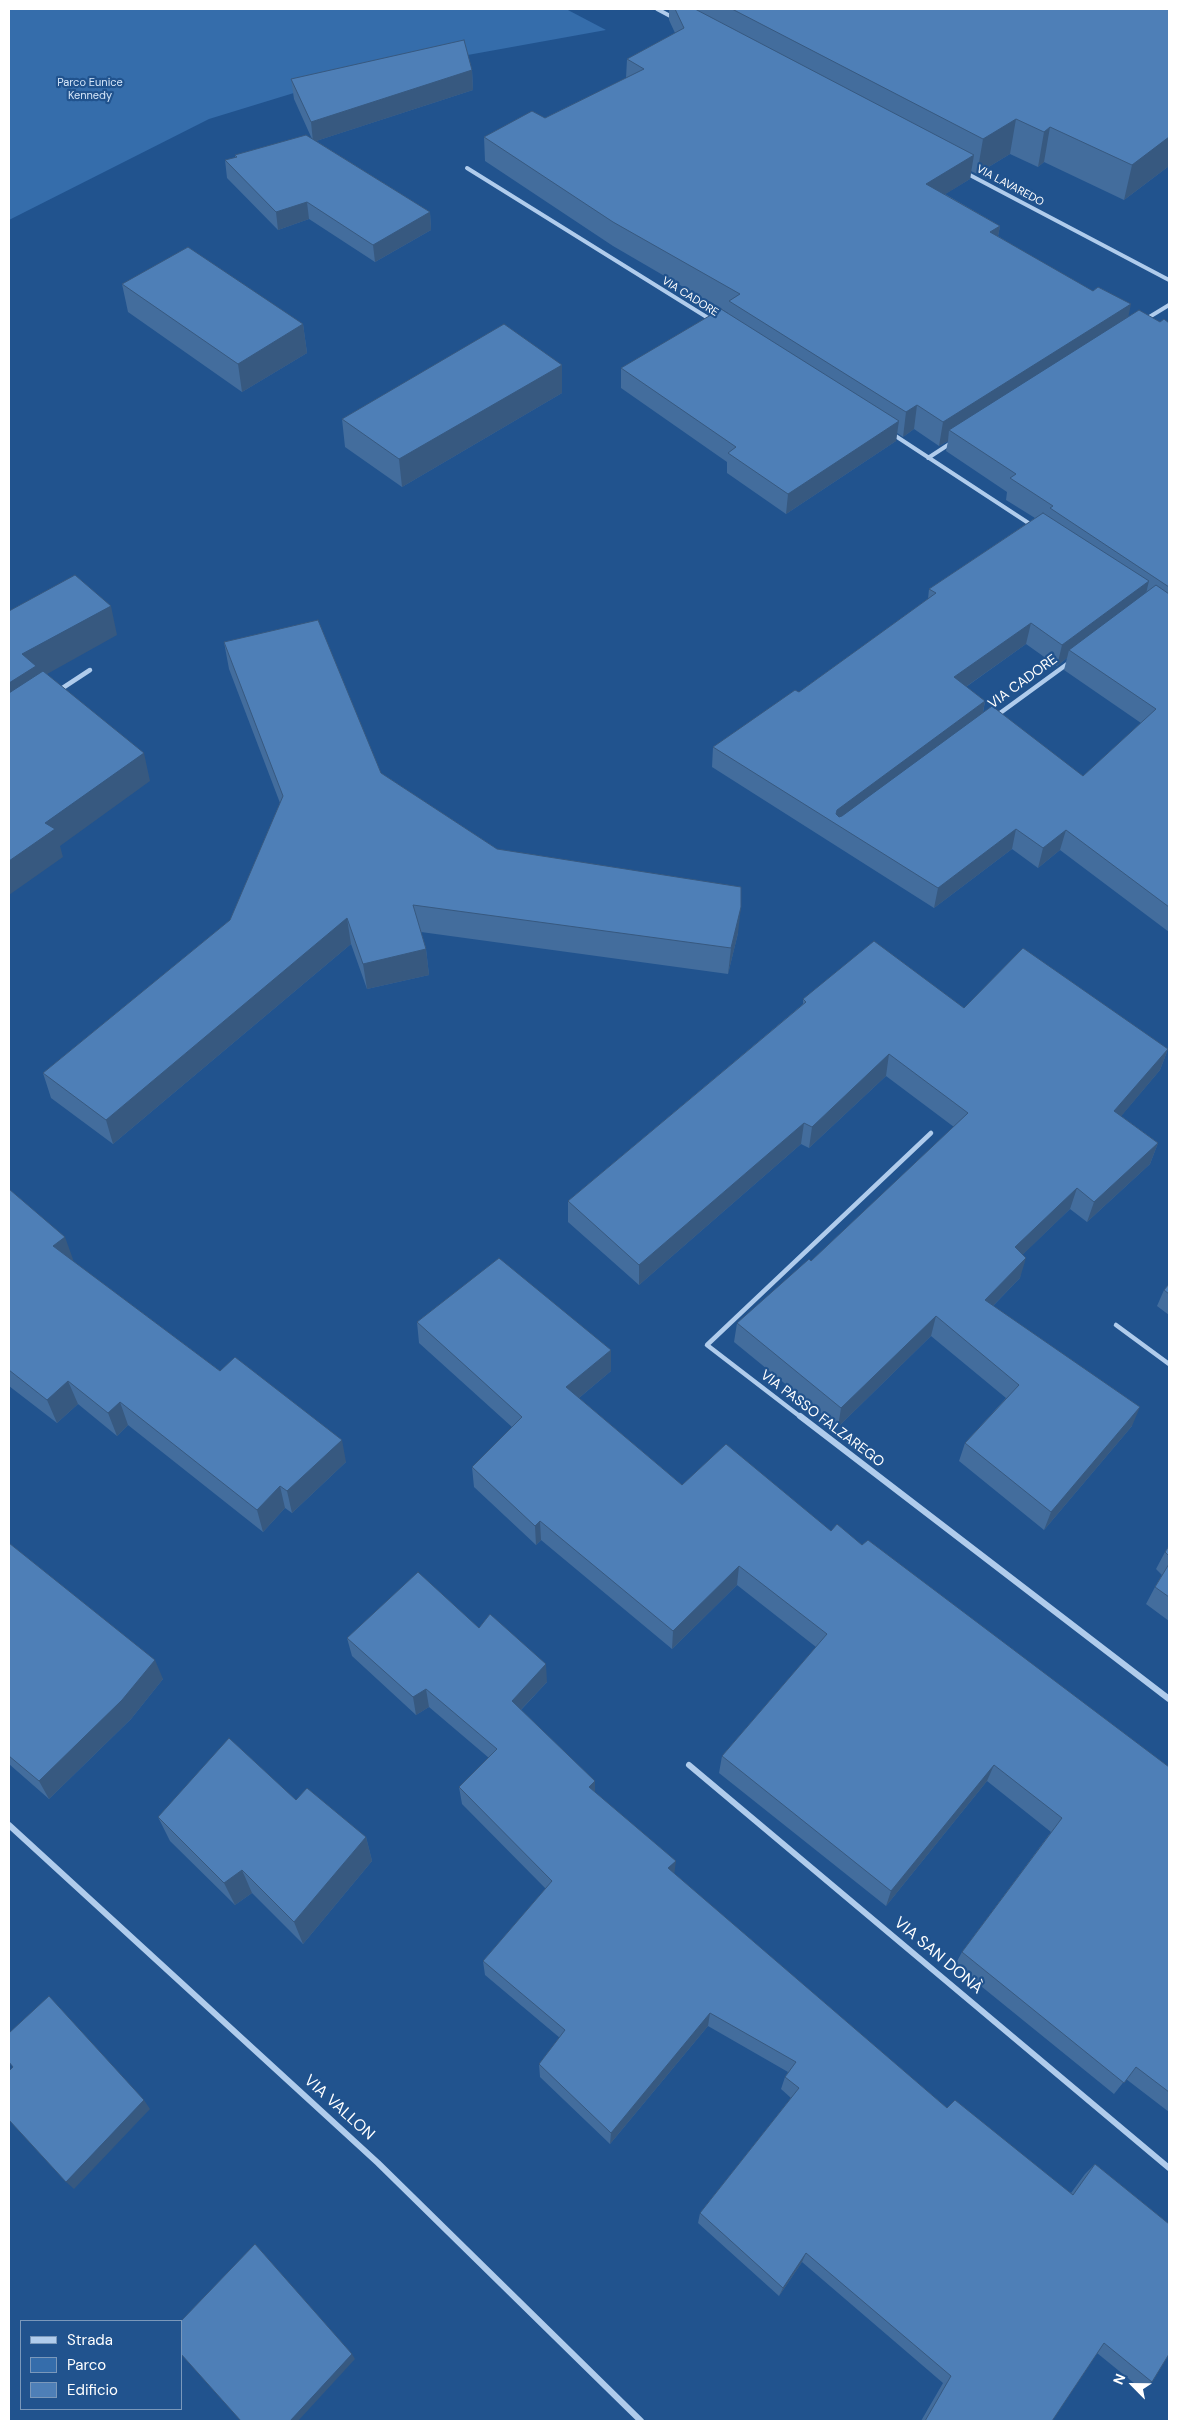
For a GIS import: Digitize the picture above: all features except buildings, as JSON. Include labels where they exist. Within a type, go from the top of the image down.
[{"type":"street","points":[[657,9],[683,22]]},
{"type":"street","name":"VIA CADORE","points":[[467,168],[720,325]]},
{"type":"street","name":"VIA LAVAREDO","points":[[961,170],[1169,280]]},
{"type":"street","points":[[1144,320],[1169,305]]},
{"type":"street","points":[[887,431],[1035,527]]},
{"type":"street","points":[[928,458],[953,442]]},
{"type":"street","name":"VIA CADORE","points":[[990,720],[1078,656]]},
{"type":"street","points":[[50,696],[90,670]]},
{"type":"street","name":"VIA PASSO FALZAREGO","points":[[931,1133],[707,1345],[1169,1699]]},
{"type":"street","points":[[1116,1325],[1169,1364]]},
{"type":"street","name":"VIA SAN DONÀ","points":[[689,1765],[1169,2168]]},
{"type":"street","name":"VIA VALLON","points":[[9,1825],[378,2163],[641,2421]]},
{"type":"green space","name":"Parco Eunice Kennedy","points":[[9,9],[566,9],[606,30],[346,77],[209,119],[9,220]]}]
